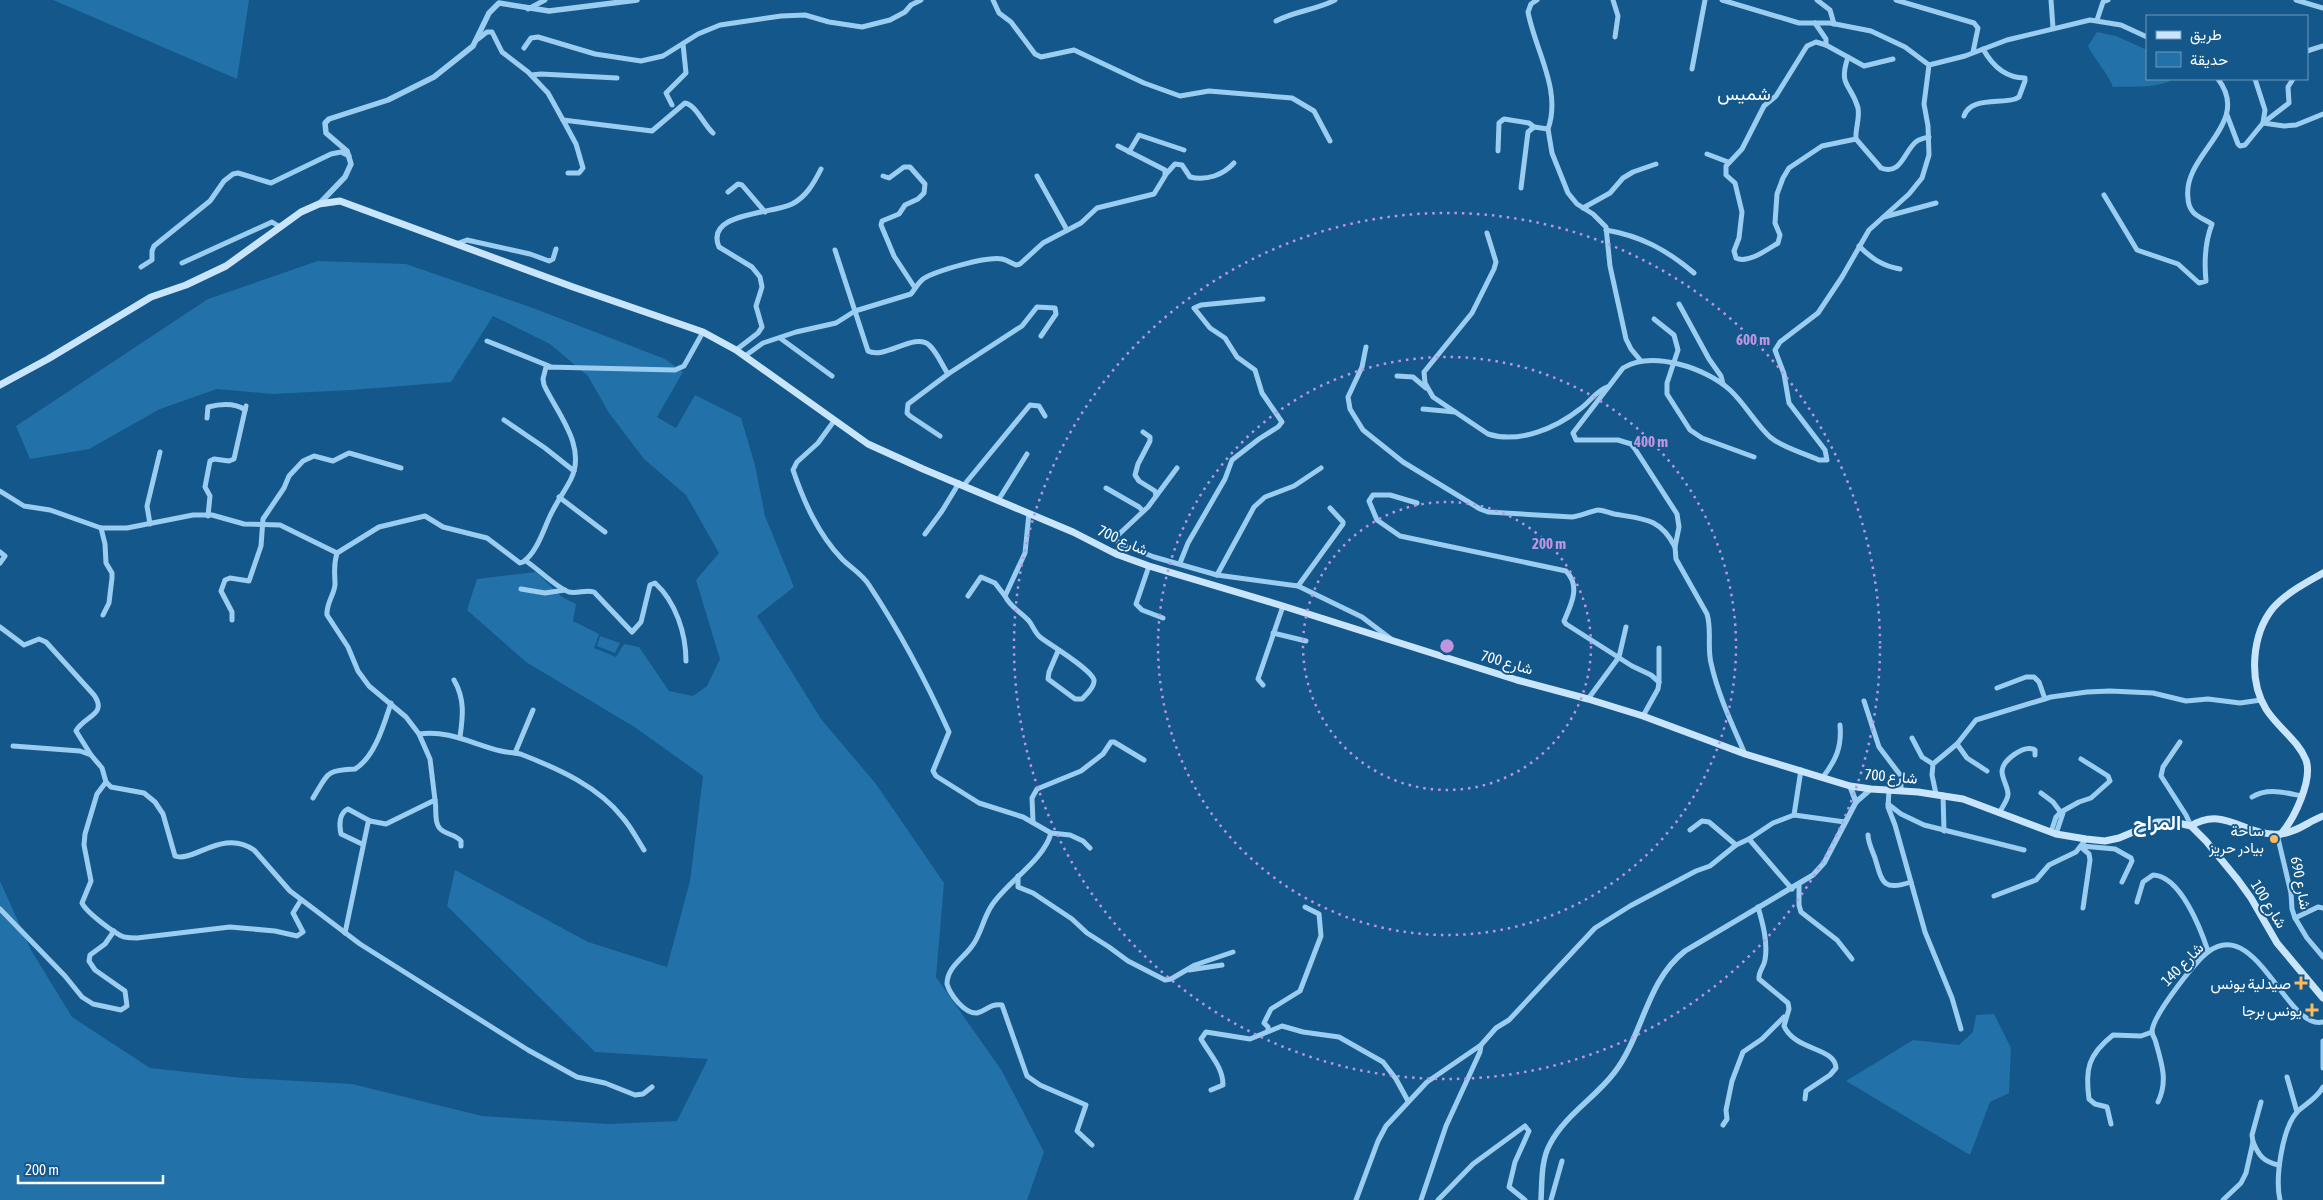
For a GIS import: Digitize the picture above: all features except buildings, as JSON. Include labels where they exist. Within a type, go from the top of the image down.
[{"type":"main road","points":[[0,385],[48,360],[151,297],[186,285],[226,266],[301,212],[319,204],[340,201]]},
{"type":"main road","name":"شارع 700","points":[[340,201],[573,287],[703,332],[736,350],[834,421],[877,448],[999,499],[1073,532],[1116,554],[1149,566],[1643,716],[1745,754],[1850,786],[1871,790],[1901,790],[1963,798],[2083,844],[2119,838],[2157,822],[2174,822],[2191,826]]},
{"type":"main road","points":[[2279,834],[2289,824],[2302,796],[2307,775],[2306,760],[2293,740],[2266,709],[2261,700],[2255,672],[2256,653],[2262,626],[2274,607],[2285,597],[2323,573]]},
{"type":"main road","points":[[2191,826],[2201,820],[2217,818],[2263,833],[2279,834],[2295,830],[2323,816]]},
{"type":"main road","name":"شارع 100","points":[[2191,826],[2206,841],[2252,898],[2281,949],[2323,998]]},
{"type":"street","points":[[528,9],[545,0]]},
{"type":"street","points":[[478,39],[491,9],[501,1],[528,9],[549,11],[636,0]]},
{"type":"street","points":[[524,48],[531,38],[538,37],[595,54],[641,61],[663,56],[698,34],[720,25],[754,22],[781,16],[809,15],[829,22],[856,27],[870,26],[890,20],[921,0]]},
{"type":"street","points":[[993,0],[999,13],[1011,22],[1035,54],[1041,57],[1074,50],[1144,83],[1180,96],[1209,91],[1292,98],[1314,111],[1330,141]]},
{"type":"street","points":[[1276,21],[1284,17],[1319,8],[1335,0]]},
{"type":"street","points":[[1537,0],[1531,4],[1528,12],[1530,24],[1543,59],[1552,97],[1552,119],[1548,129],[1555,162],[1568,193],[1583,208],[1601,221],[1606,230],[1610,266],[1626,339],[1631,349],[1641,361]]},
{"type":"street","points":[[1613,0],[1618,16],[1615,37]]},
{"type":"street","points":[[1692,69],[1705,0]]},
{"type":"street","points":[[1722,0],[1796,22],[1834,24],[1880,35],[1906,47],[1929,65]]},
{"type":"street","points":[[1818,0],[1830,10],[1834,24]]},
{"type":"street","points":[[1896,0],[1976,24],[1977,31],[1973,52]]},
{"type":"street","points":[[2051,0],[2052,28]]},
{"type":"street","points":[[2097,20],[2103,2],[2108,0]]},
{"type":"street","points":[[2296,0],[2323,8]]},
{"type":"street","points":[[1929,65],[1984,49],[2007,40],[2052,28],[2097,20],[2121,25],[2146,37]]},
{"type":"street","points":[[1815,23],[1826,39],[1826,45]]},
{"type":"street","points":[[319,204],[349,171],[351,164],[350,157],[344,147],[326,132],[325,128],[329,119],[388,100],[417,87],[458,60],[487,32],[492,32],[502,52],[531,75],[548,93],[576,144],[583,168],[580,173],[568,173]]},
{"type":"street","points":[[1856,139],[1822,146],[1789,168],[1782,178],[1777,194],[1775,223],[1780,240],[1763,252],[1742,260],[1736,258],[1734,254],[1740,232],[1742,212],[1735,183],[1726,175],[1725,171],[1728,162],[1742,149],[1764,106],[1776,96],[1807,46],[1816,42],[1826,45],[1864,66],[1893,59]]},
{"type":"street","points":[[672,105],[666,93],[686,73],[683,44]]},
{"type":"street","points":[[2308,51],[2323,46]]},
{"type":"street","points":[[1964,116],[1968,108],[1976,104],[2016,99],[2019,97],[2025,81],[2025,78],[2011,75],[1990,63],[1984,49]]},
{"type":"street","points":[[1848,57],[1844,78],[1857,106],[1859,118],[1856,139],[1881,168],[1887,170],[1898,166],[1917,140],[1929,136]]},
{"type":"street","points":[[1675,547],[1679,534],[1677,514],[1630,444],[1618,440],[1579,440],[1573,437],[1575,431],[1623,368],[1641,361],[1658,359],[1699,371],[1724,384],[1771,437],[1819,460],[1828,460],[1825,450],[1789,403],[1784,374],[1775,350],[1780,342],[1818,313],[1842,277],[1869,230],[1909,194],[1922,178],[1928,159],[1929,136],[1924,104],[1929,65]]},
{"type":"street","points":[[531,75],[617,78]]},
{"type":"street","points":[[2219,80],[2226,90],[2227,115],[2234,136],[2240,146],[2245,145],[2263,123],[2289,103],[2288,87],[2292,80]]},
{"type":"street","points":[[2255,80],[2265,110],[2263,123]]},
{"type":"street","points":[[563,120],[652,130],[685,103],[693,107],[713,133]]},
{"type":"street","points":[[2263,123],[2284,126],[2296,125],[2323,114]]},
{"type":"street","points":[[2104,195],[2137,250],[2178,264],[2199,283],[2203,283],[2206,280],[2208,234],[2212,224],[2194,214],[2189,206],[2187,190],[2189,178],[2210,148],[2227,115]]},
{"type":"street","points":[[1498,151],[1499,123],[1504,119],[1529,123],[1534,127],[1548,129]]},
{"type":"street","points":[[1521,188],[1526,136],[1534,127]]},
{"type":"street","points":[[1129,152],[1139,135],[1184,150]]},
{"type":"street","points":[[1118,146],[1162,168],[1166,174]]},
{"type":"street","points":[[141,267],[152,260],[154,246],[210,201],[224,181],[232,174],[238,173],[271,183],[331,154],[341,152],[350,157]]},
{"type":"street","points":[[1707,154],[1728,162]]},
{"type":"street","points":[[745,356],[756,348],[780,338],[836,323],[855,310],[907,296],[926,277],[967,263],[1003,259],[1016,265],[1020,264],[1043,243],[1081,223],[1097,208],[1154,194],[1166,174],[1175,164],[1182,165],[1190,177],[1198,179],[1226,172],[1234,163]]},
{"type":"street","points":[[1583,208],[1610,193],[1623,178],[1643,167],[1656,164]]},
{"type":"street","points":[[883,176],[889,178],[904,167],[910,167],[925,184],[922,196],[905,205],[901,212],[882,221],[881,224],[894,256],[915,288]]},
{"type":"street","points":[[736,350],[758,333],[762,327],[756,306],[762,283],[752,267],[720,247],[717,238],[719,231],[728,221],[739,217],[787,207],[801,198],[821,169]]},
{"type":"street","points":[[1037,176],[1067,230]]},
{"type":"street","points":[[728,192],[738,184],[742,185],[765,212]]},
{"type":"street","points":[[331,191],[340,201]]},
{"type":"street","points":[[1881,218],[1936,203]]},
{"type":"street","points":[[182,263],[200,256],[236,237],[256,231],[272,222],[280,227]]},
{"type":"street","points":[[1606,230],[1627,234],[1653,244],[1673,255],[1694,273]]},
{"type":"street","points":[[1487,233],[1496,262],[1493,273],[1472,313],[1424,372],[1425,383],[1433,397],[1488,434],[1497,437],[1522,436],[1546,430],[1582,408],[1598,392],[1608,387]]},
{"type":"street","points":[[456,244],[467,240],[530,254],[549,261],[553,259],[556,249]]},
{"type":"street","points":[[1859,246],[1872,259],[1887,266],[1900,269]]},
{"type":"street","points":[[835,250],[864,343],[870,352],[876,353],[911,343],[924,342],[930,345],[948,374]]},
{"type":"street","points":[[1180,564],[1188,542],[1225,480],[1232,460],[1278,427],[1282,422],[1262,393],[1255,370],[1236,357],[1225,338],[1210,328],[1194,308],[1201,305],[1263,299]]},
{"type":"street","points":[[1678,304],[1702,349],[1721,376],[1724,384]]},
{"type":"street","points":[[940,436],[910,416],[907,408],[908,404],[948,374],[1022,326],[1037,307],[1055,308],[1056,314],[1041,336]]},
{"type":"street","points":[[1654,319],[1674,335],[1678,350],[1667,383],[1667,394],[1690,430],[1702,438],[1754,457]]},
{"type":"street","points":[[487,341],[550,366],[582,369],[675,370],[684,366],[703,332]]},
{"type":"street","points":[[780,338],[832,376]]},
{"type":"street","points":[[1366,347],[1362,367],[1348,397],[1350,409],[1363,430],[1403,462],[1488,512],[1572,517],[1586,515],[1598,510],[1649,520],[1662,528],[1675,547],[1678,564],[1707,614],[1709,622],[1709,650],[1714,676],[1745,754]]},
{"type":"street","points":[[461,846],[461,840],[458,837],[443,831],[438,826],[430,759],[419,734],[406,717],[391,703],[379,696],[358,672],[348,647],[327,615],[326,610],[335,585],[333,573],[337,553],[378,527],[425,516],[443,526],[488,538],[520,563],[526,560],[539,542],[559,497],[574,471],[575,457],[568,427],[544,385],[544,372],[546,367],[550,366]]},
{"type":"street","points":[[1397,376],[1413,377],[1430,392]]},
{"type":"street","points":[[207,418],[208,407],[217,405],[245,408],[234,459],[229,461],[214,459],[210,461],[205,487],[210,496],[208,516]]},
{"type":"street","points":[[924,534],[962,484],[1030,405],[1039,406],[1044,416]]},
{"type":"street","points":[[1423,409],[1456,412]]},
{"type":"street","points":[[504,420],[546,448],[574,471]]},
{"type":"street","points":[[834,421],[818,443],[797,462],[794,470],[811,517],[842,559],[868,583],[913,654],[950,732],[933,771],[936,776],[979,803],[1033,822],[1051,833],[1070,835],[1083,841],[1090,848]]},
{"type":"street","points":[[1143,432],[1150,437],[1150,440],[1138,464],[1135,475],[1137,479],[1155,491],[1156,496]]},
{"type":"street","points":[[150,524],[147,506],[160,452]]},
{"type":"street","points":[[232,620],[232,612],[222,596],[221,588],[227,579],[249,581],[261,546],[263,519],[284,488],[289,476],[306,458],[314,456],[333,460],[348,453],[401,468]]},
{"type":"street","points":[[999,499],[1027,454]]},
{"type":"street","points":[[1177,468],[1156,496],[1116,537],[1116,540],[1121,544],[1154,557],[1217,575],[1298,586],[1362,617],[1395,642]]},
{"type":"street","points":[[1217,575],[1254,507],[1265,497],[1294,486],[1321,468]]},
{"type":"street","points":[[1106,488],[1143,511]]},
{"type":"street","points":[[0,491],[24,506],[50,510],[101,528],[127,528],[194,515],[218,516],[244,524],[280,525],[337,553]]},
{"type":"street","points":[[1417,503],[1383,494],[1373,495],[1369,502],[1376,520],[1400,536],[1566,572],[1571,578],[1574,593],[1565,622],[1577,632],[1651,675],[1659,682]]},
{"type":"street","points":[[559,497],[605,532]]},
{"type":"street","points":[[1298,586],[1344,522],[1330,508]]},
{"type":"street","points":[[1005,596],[1025,553],[1029,513]]},
{"type":"street","points":[[101,528],[105,544],[106,563],[112,573],[109,603],[103,616]]},
{"type":"street","points":[[1116,554],[1121,544]]},
{"type":"street","points":[[0,552],[5,556],[0,563]]},
{"type":"street","points":[[526,560],[565,590]]},
{"type":"street","points":[[1149,566],[1136,604],[1142,610],[1163,618]]},
{"type":"street","points":[[968,596],[982,576],[995,583],[1014,608],[1031,623],[1037,635],[1058,652],[1072,658],[1093,678],[1093,686],[1082,700],[1075,698],[1048,679],[1058,652]]},
{"type":"street","points":[[521,589],[545,593],[565,590],[574,592],[589,590],[594,592],[632,632],[641,622],[650,586],[655,583],[667,596],[686,640],[686,661]]},
{"type":"street","points":[[1263,686],[1258,679],[1283,606]]},
{"type":"street","points":[[0,627],[24,645],[39,640],[46,642],[94,695],[99,704],[98,710],[76,731],[102,768],[106,782],[114,789],[144,793],[155,802],[163,814],[175,856],[182,857],[216,845],[240,843],[248,846],[254,850],[290,891],[360,944],[528,1050],[577,1077],[605,1083],[635,1095],[643,1094],[652,1087]]},
{"type":"street","points":[[1588,699],[1618,657],[1626,628]]},
{"type":"street","points":[[1273,633],[1306,641]]},
{"type":"street","points":[[1643,716],[1658,689],[1659,648]]},
{"type":"street","points":[[1997,688],[2026,677],[2034,677],[2039,682],[2045,699]]},
{"type":"street","points":[[454,680],[462,692],[460,737]]},
{"type":"street","points":[[1944,831],[1940,794],[1932,775],[1933,764],[1957,744],[1976,720],[2045,699],[2087,692],[2153,693],[2195,702],[2208,699],[2240,703],[2261,700]]},
{"type":"street","points":[[1864,701],[1879,748],[1901,776],[1901,790]]},
{"type":"street","points":[[313,798],[329,772],[339,769],[354,769],[367,758],[391,703]]},
{"type":"street","points":[[515,753],[532,710]]},
{"type":"street","points":[[1823,777],[1837,755],[1841,738],[1840,725]]},
{"type":"street","points":[[419,734],[443,733],[502,752],[515,753],[576,780],[597,792],[624,818],[644,850]]},
{"type":"street","points":[[1912,738],[1922,757],[1933,764]]},
{"type":"street","points":[[1033,822],[1032,798],[1037,789],[1080,770],[1103,754],[1110,742],[1114,742],[1144,760]]},
{"type":"street","points":[[2180,742],[2163,767],[2161,776],[2191,826]]},
{"type":"street","points":[[1957,744],[1967,758],[1987,771]]},
{"type":"street","points":[[13,746],[80,751],[91,754]]},
{"type":"street","points":[[2000,812],[2008,794],[2002,774],[2003,768],[2014,756],[2025,749],[2035,750],[2035,755]]},
{"type":"street","points":[[2053,833],[2063,812],[2075,804],[2091,798],[2110,782],[2108,776],[2081,759]]},
{"type":"street","points":[[1794,815],[1801,770]]},
{"type":"street","points":[[106,782],[98,791],[85,834],[84,846],[91,881],[82,903],[114,931],[129,938],[216,927],[236,927],[297,936],[303,932],[293,912],[301,900]]},
{"type":"street","points":[[1850,786],[1856,802]]},
{"type":"street","points":[[1541,1200],[1544,1161],[1550,1143],[1563,1124],[1619,1066],[1647,1006],[1667,969],[1685,951],[1813,875],[1824,863],[1856,802],[1871,790]]},
{"type":"street","points":[[1889,790],[1888,804],[1929,945],[1952,998],[1961,1029]]},
{"type":"street","points":[[2252,796],[2258,793],[2274,791],[2302,796]]},
{"type":"street","points":[[2040,793],[2054,802],[2063,812]]},
{"type":"street","points":[[362,844],[341,834],[339,824],[342,815],[348,809],[370,821],[386,824],[435,800]]},
{"type":"street","points":[[1888,804],[1910,819],[1944,831],[2024,850]]},
{"type":"street","points":[[1356,1200],[1378,1141],[1386,1126],[1408,1101],[1427,1082],[1481,1045],[1496,1028],[1513,1016],[1596,928],[1630,906],[1710,866],[1736,845],[1749,840],[1773,823],[1794,815],[1822,817],[1845,822]]},
{"type":"street","points":[[345,932],[362,844],[366,827],[370,821]]},
{"type":"street","points":[[1690,830],[1702,821],[1709,822],[1736,845]]},
{"type":"street","points":[[1051,833],[1043,848],[991,906],[980,926],[977,939],[948,973],[947,984],[959,1004],[974,1012],[978,1013],[988,1006],[1002,1005],[1026,1075],[1040,1085],[1086,1105],[1077,1131],[1092,1145]]},
{"type":"street","name":"شارع 690","points":[[2279,834],[2295,918],[2307,938],[2323,957]]},
{"type":"street","points":[[1868,835],[1880,879],[1886,884],[1897,887],[1911,882]]},
{"type":"street","points":[[1749,840],[1792,889]]},
{"type":"street","points":[[2083,844],[2090,860],[2083,908]]},
{"type":"street","points":[[1994,896],[2033,882],[2052,863],[2070,855],[2083,844],[2115,849],[2131,858],[2132,861],[2122,882]]},
{"type":"street","points":[[2137,902],[2143,882],[2153,875],[2162,878],[2188,904],[2208,951]]},
{"type":"street","points":[[1018,876],[1018,887],[1033,893],[1072,919],[1087,933],[1128,961],[1165,980],[1171,979],[1194,965],[1233,952]]},
{"type":"street","points":[[1799,885],[1801,912],[1837,940],[1852,959]]},
{"type":"street","points":[[1268,1031],[1268,1027],[1264,1023],[1266,1017],[1271,1009],[1300,991],[1317,950],[1321,936],[1319,914],[1305,907]]},
{"type":"street","points":[[1758,907],[1766,945],[1765,961],[1758,977],[1788,1003],[1789,1009],[1784,1026],[1792,1037],[1802,1044],[1832,1056],[1836,1062],[1836,1068],[1830,1076],[1806,1091],[1805,1099]]},
{"type":"street","points":[[2295,918],[2318,907],[2323,908]]},
{"type":"street","points":[[0,909],[65,976],[82,997],[93,1004],[121,1010],[126,1006],[126,990],[95,970],[88,961],[90,955],[105,944],[114,931]]},
{"type":"street","name":"شارع 140","points":[[2152,1032],[2167,999],[2208,951],[2229,945],[2240,948],[2253,958],[2297,1010],[2313,1021],[2323,1022]]},
{"type":"street","points":[[1188,970],[1222,965]]},
{"type":"street","points":[[1723,1125],[1727,1119],[1726,1110],[1732,1081],[1743,1052],[1762,1039],[1786,1015]]},
{"type":"street","points":[[1211,1090],[1224,1085],[1223,1078],[1220,1068],[1201,1039],[1202,1035],[1212,1031],[1250,1039],[1282,1026],[1303,1032],[1339,1037],[1382,1062],[1396,1079],[1408,1101]]},
{"type":"street","points":[[2111,1124],[2107,1107],[2095,1104],[2089,1099],[2087,1077],[2089,1063],[2113,1036],[2141,1036],[2152,1032],[2164,1075],[2163,1090],[2158,1102]]},
{"type":"street","points":[[2323,1040],[2323,1068]]},
{"type":"street","points":[[1421,1200],[1446,1126],[1480,1052],[1481,1045]]},
{"type":"street","points":[[2288,1077],[2297,1112]]},
{"type":"street","points":[[2280,1200],[2278,1165],[2290,1124],[2297,1112],[2314,1100],[2323,1087]]},
{"type":"street","points":[[2223,1200],[2241,1184],[2246,1173],[2253,1142],[2252,1134],[2261,1102]]},
{"type":"street","points":[[1438,1200],[1473,1164],[1525,1126],[1528,1132],[1515,1162],[1509,1187],[1525,1200]]},
{"type":"street","points":[[2253,1142],[2262,1158],[2267,1162],[2278,1165]]},
{"type":"street","points":[[1550,1200],[1562,1161]]},
{"type":"green space","points":[[53,0],[249,0],[237,79]]},
{"type":"green space","points":[[2097,32],[2116,36],[2146,50],[2146,80],[2170,80],[2152,86],[2113,87],[2088,46]]},
{"type":"green space","points":[[318,261],[406,264],[533,308],[665,359],[683,372],[657,417],[676,428],[695,395],[741,418],[755,465],[765,516],[794,587],[757,616],[821,719],[876,784],[944,883],[936,977],[1002,1071],[1044,1152],[1027,1200],[0,1200],[0,881],[31,950],[72,1017],[150,1068],[243,1078],[352,1084],[482,1116],[609,1124],[677,1121],[708,1059],[595,1052],[447,906],[455,870],[588,942],[667,967],[690,881],[703,776],[636,728],[526,662],[467,610],[477,579],[536,572],[562,597],[576,604],[573,621],[599,634],[594,648],[616,657],[624,644],[639,647],[669,691],[693,696],[707,686],[720,659],[696,580],[719,553],[686,495],[644,459],[609,413],[588,376],[550,344],[493,316],[451,382],[272,394],[217,389],[160,409],[89,449],[30,459],[16,426],[208,299]]},
{"type":"green space","points":[[600,636],[620,643],[615,653],[597,646]]},
{"type":"green space","points":[[1994,1014],[2011,1048],[2009,1093],[1990,1102],[1970,1155],[1846,1081],[1913,1040],[1959,1045],[1973,1032],[1976,1015]]},
{"type":"place","name":"ساحة بيادر حريز","points":[[2274,839]]},
{"type":"place","name":"صيدلية يونس","points":[[2301,983]]},
{"type":"place","name":"يونس برجا","points":[[2312,1010]]},
{"type":"district","name":"شميس","points":[[1744,93]]},
{"type":"district","name":"المراح","points":[[2157,822]]}]
